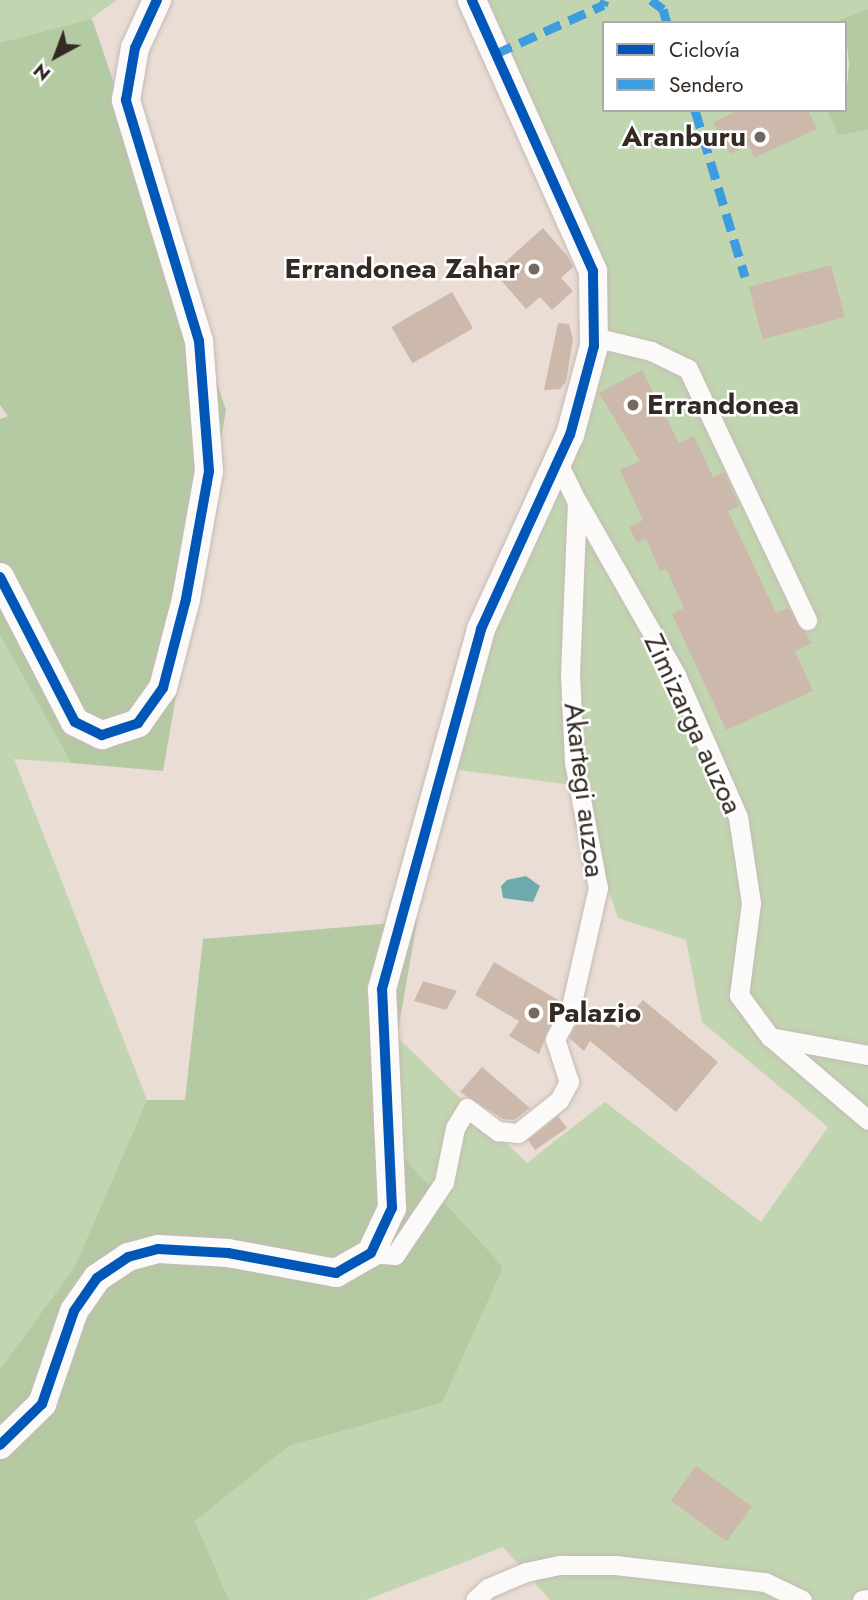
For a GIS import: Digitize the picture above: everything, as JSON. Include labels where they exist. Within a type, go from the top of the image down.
[{"type":"street","points":[[0,577],[75,722],[102,734],[138,723],[163,688],[186,599],[209,471],[199,341],[126,100],[135,48],[157,0]]},
{"type":"street","points":[[0,1445],[42,1404],[74,1311],[97,1278],[128,1257],[158,1249],[228,1253],[336,1273],[371,1253],[392,1208],[382,989],[481,629],[507,564],[558,464],[594,337],[593,271],[472,0]]},
{"type":"street","points":[[594,337],[651,351],[688,369],[807,620]]},
{"type":"street","name":"Akartegi auzoa","points":[[371,1253],[395,1255],[443,1182],[454,1128],[467,1108],[498,1131],[518,1133],[559,1100],[569,1083],[555,1039],[570,1011],[598,888],[574,749],[570,675],[577,502],[558,464]]},
{"type":"street","name":"Zimizarga auzoa","points":[[577,502],[676,675],[738,817],[751,904],[739,995],[770,1037],[868,1119]]},
{"type":"street","points":[[770,1037],[868,1055]]},
{"type":"street","points":[[475,1600],[488,1588],[526,1572],[560,1566],[615,1565],[765,1582],[802,1600]]},
{"type":"street","points":[[862,1600],[868,1599]]},
{"type":"green space","points":[[0,0],[117,0],[82,25],[0,46]]},
{"type":"green space","points":[[463,0],[868,0],[868,9],[836,21],[602,21],[602,112],[828,112],[838,134],[868,130],[868,1600],[550,1600],[503,1547],[366,1600],[229,1600],[195,1521],[289,1446],[442,1403],[391,1144],[397,1037],[527,1163],[605,1102],[761,1222],[828,1127],[702,1022],[686,940],[618,918],[572,785],[443,768],[602,313]]},
{"type":"green space","points":[[868,9],[868,130],[838,135],[828,112],[847,112],[849,64],[847,21],[836,21]]},
{"type":"green space","points":[[92,19],[226,410],[163,771],[71,763],[0,635],[0,419],[8,416],[0,405],[0,43]]},
{"type":"green space","points":[[0,635],[71,763],[14,759],[147,1100],[74,1268],[0,1369]]},
{"type":"green space","points":[[417,921],[397,1037],[391,1144],[503,1267],[442,1403],[289,1446],[195,1521],[229,1600],[0,1600],[0,1369],[74,1268],[147,1100],[185,1100],[203,939]]},
{"type":"water","points":[[526,876],[540,886],[533,902],[503,898],[501,886],[507,880]]},
{"type":"building","name":"Aranburu","points":[[735,112],[809,112],[817,129],[754,158],[749,145],[730,154],[713,122]]},
{"type":"building","name":"Errandonea Zahar","points":[[543,228],[569,258],[573,267],[561,278],[573,291],[552,310],[540,297],[526,309],[494,272]]},
{"type":"building","points":[[831,265],[845,317],[763,339],[749,287]]},
{"type":"building","points":[[452,292],[473,328],[412,363],[391,327]]},
{"type":"building","points":[[558,323],[569,324],[573,339],[566,382],[560,389],[544,390]]},
{"type":"building","points":[[642,370],[679,443],[694,436],[713,477],[724,472],[739,506],[728,511],[776,613],[788,608],[812,643],[795,651],[813,691],[726,730],[672,614],[684,608],[666,569],[660,571],[646,539],[637,543],[629,527],[643,520],[620,470],[640,461],[599,393]]},
{"type":"building","name":"Palazio","points":[[494,962],[560,1001],[539,1054],[509,1036],[519,1021],[475,995]]},
{"type":"building","points":[[423,981],[457,991],[446,1010],[414,1001]]},
{"type":"building","points":[[643,1000],[718,1062],[676,1112],[590,1041],[584,1051],[569,1038],[585,1008],[619,1028]]},
{"type":"building","points":[[482,1067],[530,1108],[514,1120],[503,1119],[460,1092]]},
{"type":"building","points":[[558,1116],[567,1128],[535,1150],[528,1140]]},
{"type":"building","points":[[696,1466],[752,1507],[727,1541],[671,1501]]},
{"type":"marked path","points":[[495,54],[603,5],[605,0]]},
{"type":"marked path","points":[[651,0],[663,9],[666,21]]},
{"type":"marked path","points":[[696,112],[745,277]]},
{"type":"cycle path","points":[[0,577],[75,722],[102,735],[138,723],[163,688],[186,599],[209,471],[199,341],[126,100],[135,48],[157,0]]},
{"type":"cycle path","points":[[0,1445],[42,1404],[74,1311],[97,1278],[128,1257],[158,1249],[228,1253],[336,1273],[371,1253],[392,1208],[382,989],[481,629],[570,435],[594,346],[593,271],[472,0]]},
{"type":"place","name":"Aranburu","points":[[760,137]]},
{"type":"place","name":"Errandonea Zahar","points":[[534,269]]},
{"type":"place","name":"Errandonea","points":[[633,405]]},
{"type":"place","name":"Palazio","points":[[534,1013]]}]
